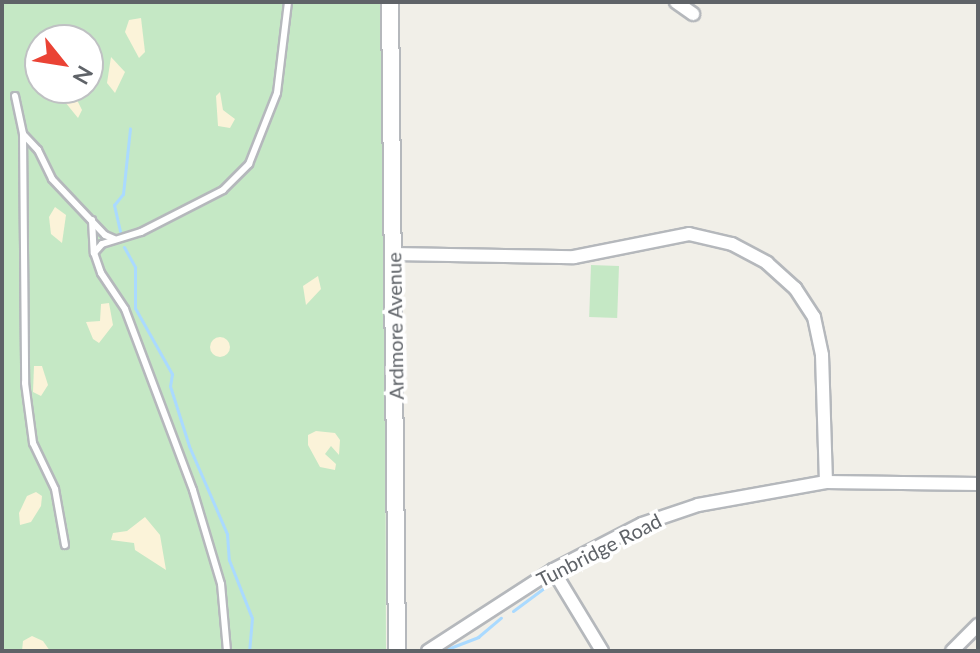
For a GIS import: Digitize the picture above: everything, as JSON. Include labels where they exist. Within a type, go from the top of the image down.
[{"type":"street","name":"Ardmore Avenue","points":[[390,2],[397,651]]},
{"type":"street","points":[[676,2],[693,14]]},
{"type":"street","points":[[394,254],[574,257],[689,234],[732,244],[786,279],[814,317],[822,355],[826,482]]},
{"type":"street","name":"Tunbridge Road","points":[[428,651],[553,570],[642,524],[698,505],[826,482],[978,484]]},
{"type":"street","points":[[553,570],[602,651]]},
{"type":"street","points":[[952,651],[978,625]]},
{"type":"lane","points":[[94,253],[114,239],[141,232],[223,190],[249,164],[277,93],[288,2]]},
{"type":"lane","points":[[15,96],[23,134],[25,383],[33,443],[55,489],[65,545]]},
{"type":"lane","points":[[23,134],[38,150],[52,179],[114,239]]},
{"type":"lane","points":[[92,218],[94,253],[101,273],[125,309],[193,490],[221,584],[227,651]]},
{"type":"green space","points":[[2,2],[384,2],[386,651],[2,651]]},
{"type":"green space","points":[[591,265],[619,266],[617,318],[589,317]]},
{"type":"sand","points":[[141,18],[145,52],[139,58],[125,32],[129,20]]},
{"type":"sand","points":[[111,57],[125,72],[115,93],[107,83]]},
{"type":"sand","points":[[220,92],[223,110],[235,119],[230,128],[218,126],[216,96]]},
{"type":"sand","points":[[67,104],[79,104],[82,110],[78,118]]},
{"type":"sand","points":[[55,207],[66,215],[62,243],[51,234],[49,217]]},
{"type":"sand","points":[[318,276],[321,289],[306,305],[303,286]]},
{"type":"sand","points":[[109,303],[113,325],[99,343],[93,339],[86,322],[100,321],[101,304]]},
{"type":"sand","points":[[220,337],[227,340],[230,347],[227,354],[220,357],[213,354],[210,347],[213,340]]},
{"type":"sand","points":[[34,366],[42,366],[48,385],[41,396],[33,392]]},
{"type":"sand","points":[[316,431],[335,433],[340,440],[339,455],[331,446],[325,454],[336,464],[335,470],[320,467],[308,445],[308,435]]},
{"type":"sand","points":[[36,492],[42,496],[41,506],[31,522],[20,525],[19,513],[27,496]]},
{"type":"sand","points":[[145,517],[160,535],[166,570],[135,550],[134,543],[111,540],[113,533],[127,531]]},
{"type":"sand","points":[[32,636],[43,641],[50,651],[22,651],[23,641]]},
{"type":"waterway","points":[[120,231],[114,205],[123,194],[130,128]]},
{"type":"waterway","points":[[124,247],[135,267],[135,308],[172,374],[170,386],[189,446],[227,534],[229,560],[252,618],[249,651]]},
{"type":"waterway","points":[[513,611],[552,582]]},
{"type":"waterway","points":[[442,651],[478,637],[501,618]]}]
